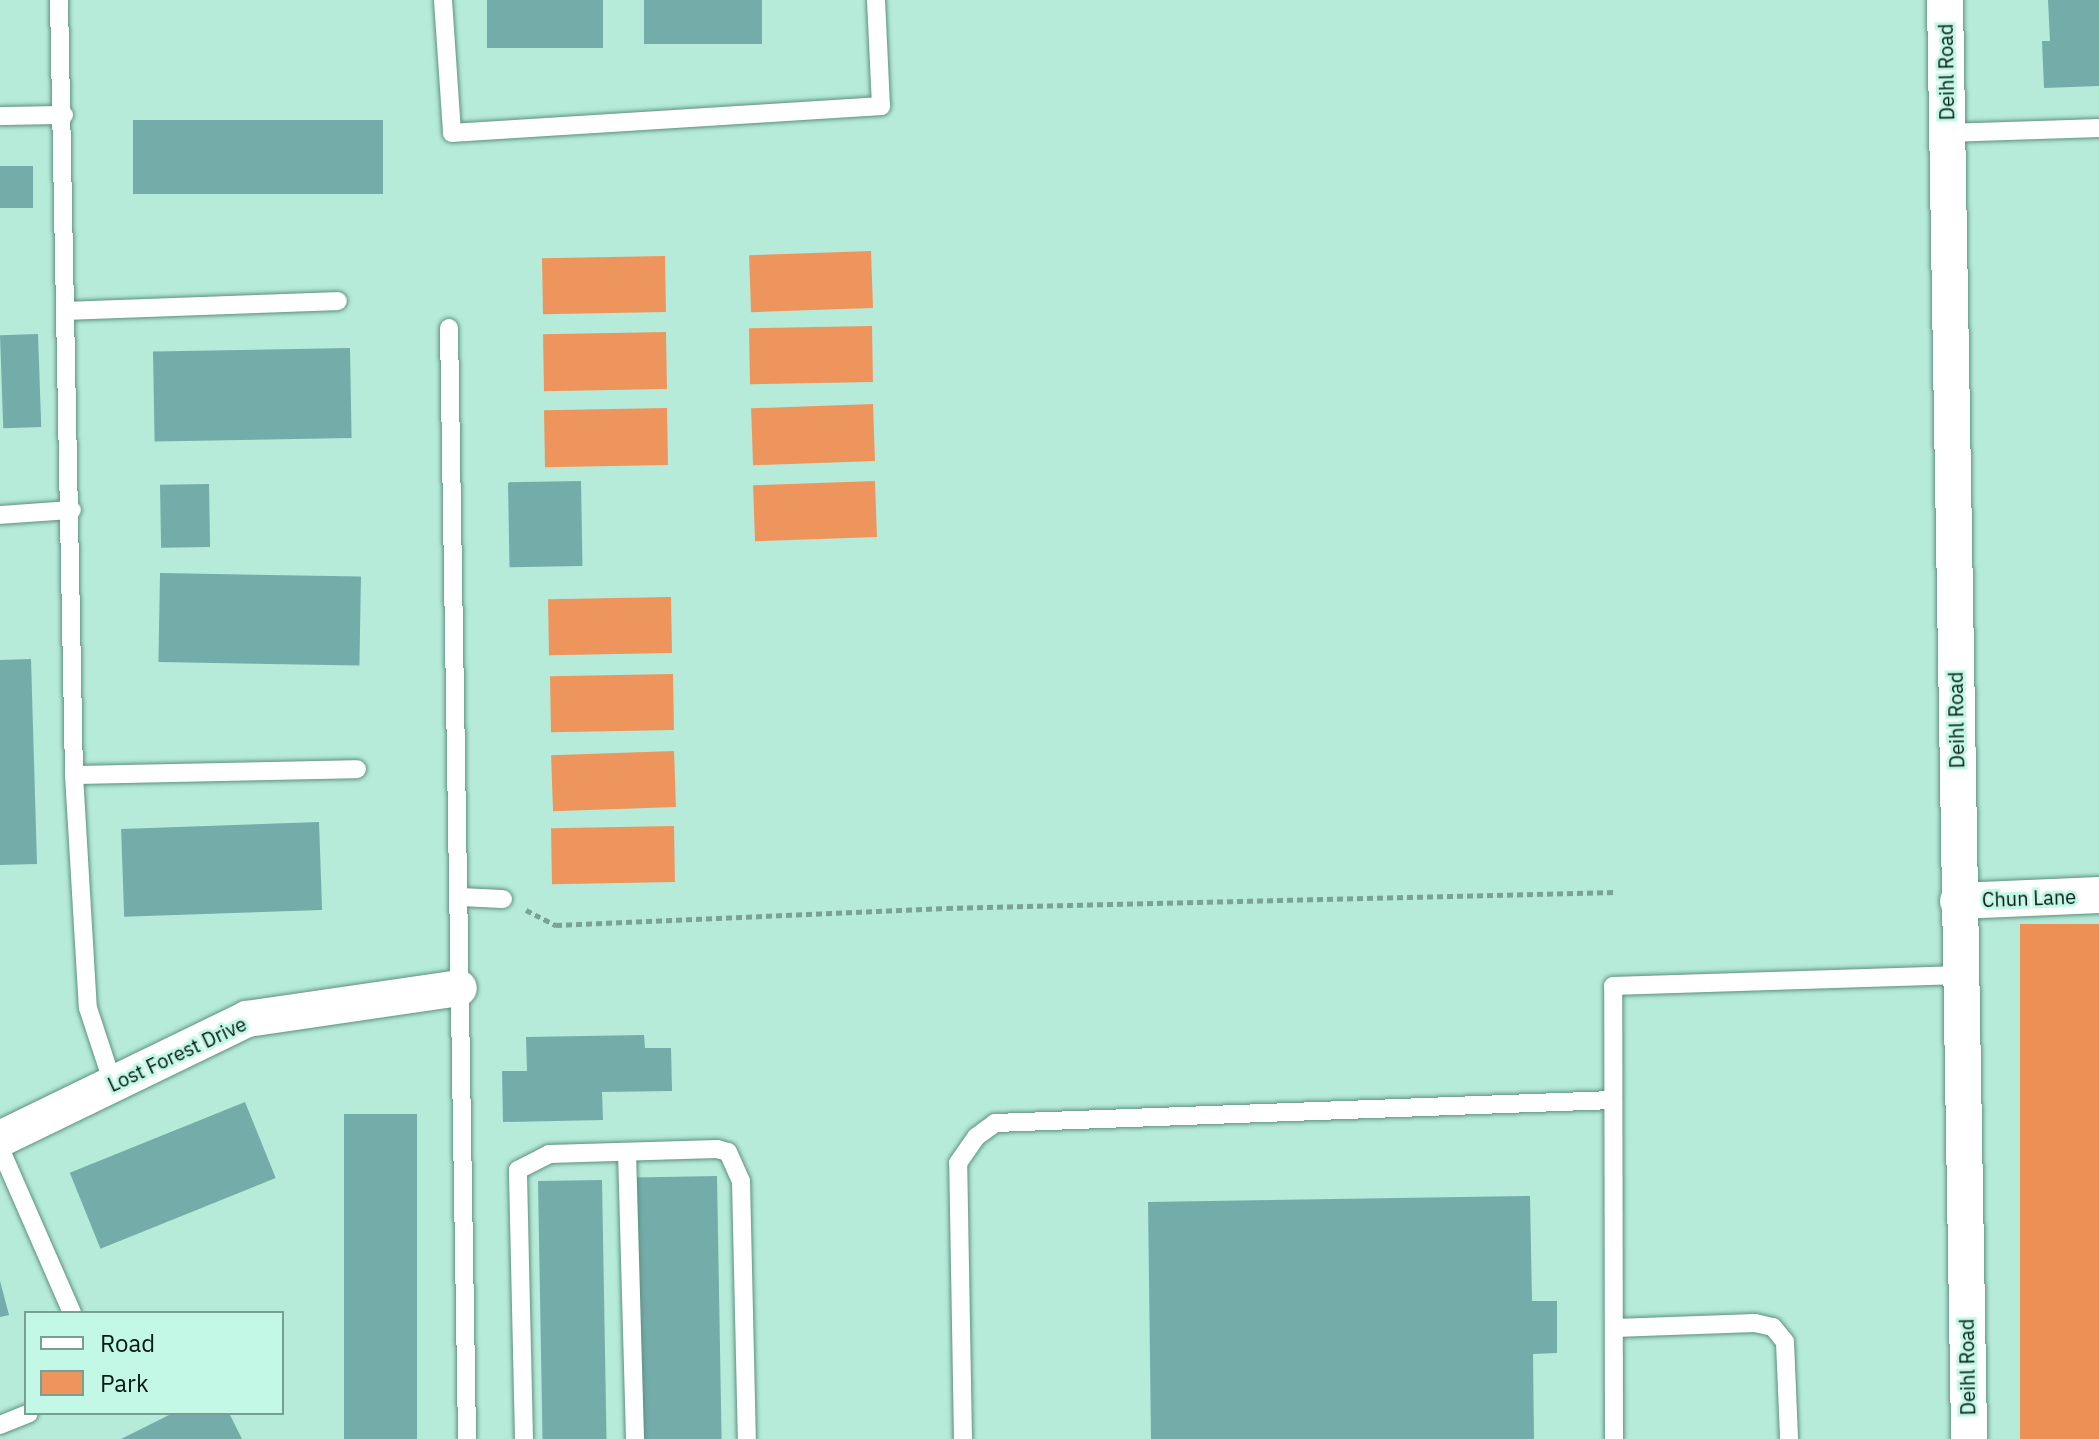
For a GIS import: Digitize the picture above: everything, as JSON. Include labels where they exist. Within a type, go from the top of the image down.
[{"type":"street","name":"Deihl Road","points":[[1945,0],[1969,1439]]},
{"type":"street","name":"Chun Lane","points":[[1958,901],[2099,895]]},
{"type":"street","name":"Lost Forest Drive","points":[[0,1139],[247,1019],[459,988]]},
{"type":"lane","points":[[59,0],[72,510],[74,775],[88,1008],[113,1084]]},
{"type":"lane","points":[[443,0],[452,133],[881,106],[876,0]]},
{"type":"lane","points":[[0,116],[64,115]]},
{"type":"lane","points":[[1947,133],[2099,128]]},
{"type":"lane","points":[[66,311],[338,301]]},
{"type":"lane","points":[[449,328],[467,1439]]},
{"type":"lane","points":[[0,515],[72,510]]},
{"type":"lane","points":[[74,775],[357,769]]},
{"type":"lane","points":[[459,897],[503,899]]},
{"type":"lane","points":[[1614,1439],[1613,986],[1960,975]]},
{"type":"lane","points":[[963,1439],[958,1163],[976,1137],[995,1123],[1613,1100]]},
{"type":"lane","points":[[0,1148],[71,1311]]},
{"type":"lane","points":[[524,1439],[518,1170],[549,1154],[717,1149],[728,1152],[741,1181],[747,1439]]},
{"type":"lane","points":[[627,1152],[635,1439]]},
{"type":"lane","points":[[1614,1328],[1755,1323],[1773,1327],[1785,1342],[1789,1439]]},
{"type":"lane","points":[[0,1425],[24,1415]]},
{"type":"path","points":[[503,899],[556,925],[947,908],[1617,892]]},
{"type":"green space","points":[[871,251],[873,308],[751,312],[749,255]]},
{"type":"green space","points":[[665,256],[666,312],[543,314],[542,258]]},
{"type":"green space","points":[[872,326],[873,382],[750,384],[749,328]]},
{"type":"green space","points":[[666,332],[667,389],[544,391],[543,334]]},
{"type":"green space","points":[[873,404],[875,461],[753,465],[751,408]]},
{"type":"green space","points":[[667,408],[668,465],[545,467],[544,410]]},
{"type":"green space","points":[[875,481],[877,537],[755,541],[753,485]]},
{"type":"green space","points":[[671,597],[672,653],[549,655],[548,599]]},
{"type":"green space","points":[[673,674],[674,730],[551,732],[550,676]]},
{"type":"green space","points":[[674,751],[676,807],[553,811],[551,755]]},
{"type":"green space","points":[[674,826],[675,882],[552,884],[551,828]]},
{"type":"shaded area","points":[[2020,924],[2099,924],[2099,1439],[2020,1439]]},
{"type":"building","points":[[487,0],[603,0],[603,48],[487,48]]},
{"type":"building","points":[[644,0],[762,0],[762,44],[644,44]]},
{"type":"building","points":[[2048,0],[2099,0],[2099,86],[2044,88],[2042,41],[2050,41]]},
{"type":"building","points":[[133,120],[383,120],[383,194],[133,194]]},
{"type":"building","points":[[0,166],[33,166],[33,208],[0,208]]},
{"type":"building","points":[[38,334],[41,427],[3,428],[0,335]]},
{"type":"building","points":[[350,348],[352,438],[155,441],[153,351]]},
{"type":"building","points":[[581,481],[582,566],[509,567],[508,482]]},
{"type":"building","points":[[209,484],[210,547],[161,548],[160,485]]},
{"type":"building","points":[[160,573],[361,577],[359,665],[158,662]]},
{"type":"building","points":[[31,659],[37,864],[0,865],[0,660]]},
{"type":"building","points":[[319,822],[322,910],[124,917],[121,829]]},
{"type":"building","points":[[644,1035],[645,1048],[671,1048],[672,1091],[602,1092],[603,1120],[503,1122],[502,1071],[527,1071],[526,1037]]},
{"type":"building","points":[[245,1102],[276,1178],[100,1249],[70,1173]]},
{"type":"building","points":[[344,1114],[417,1114],[417,1439],[344,1439]]},
{"type":"building","points":[[717,1176],[722,1439],[640,1439],[635,1177]]},
{"type":"building","points":[[602,1180],[607,1439],[543,1439],[538,1181]]},
{"type":"building","points":[[1530,1196],[1532,1301],[1557,1301],[1557,1353],[1533,1354],[1534,1439],[1151,1439],[1148,1202]]},
{"type":"building","points":[[0,1281],[9,1315],[0,1317]]},
{"type":"building","points":[[169,1415],[230,1415],[242,1439],[121,1439]]}]
